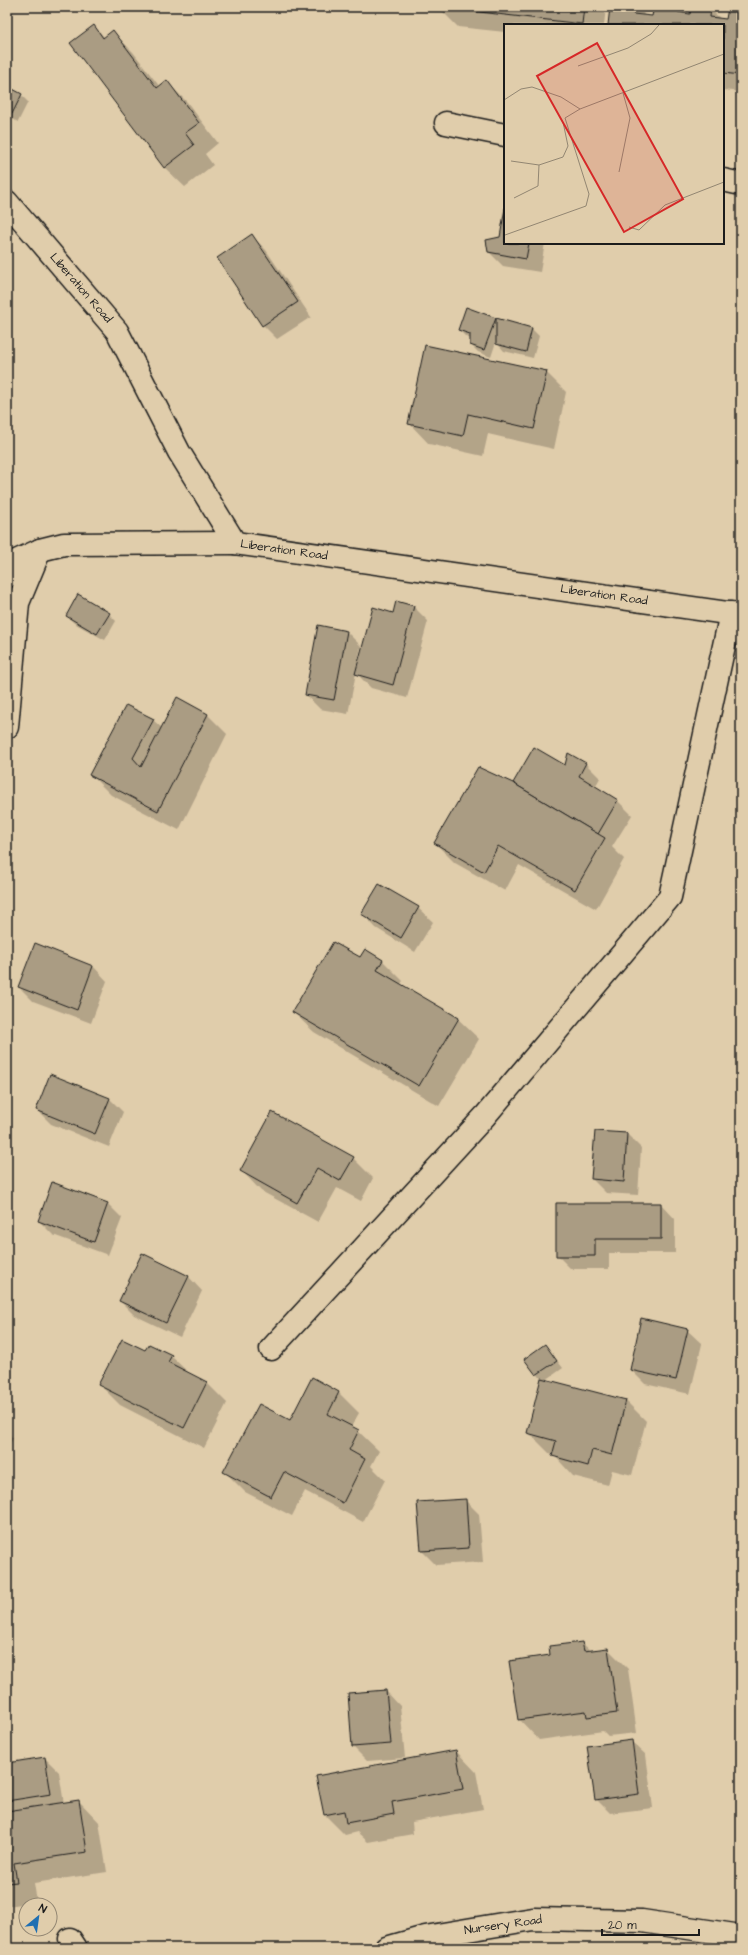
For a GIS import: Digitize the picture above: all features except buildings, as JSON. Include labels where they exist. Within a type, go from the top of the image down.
[{"type":"street","points":[[446,123],[504,135]]},
{"type":"street","points":[[724,180],[741,184]]},
{"type":"street","name":"Liberation Road","points":[[7,202],[117,331],[179,452],[235,543],[736,614]]},
{"type":"street","points":[[7,576],[14,562],[40,550],[64,544],[235,543]]},
{"type":"street","points":[[7,727],[18,603],[40,550]]},
{"type":"street","points":[[271,1349],[485,1116],[670,897],[736,614]]},
{"type":"street","name":"Nursery Road","points":[[386,1948],[425,1937],[533,1919],[642,1921],[741,1936]]}]
